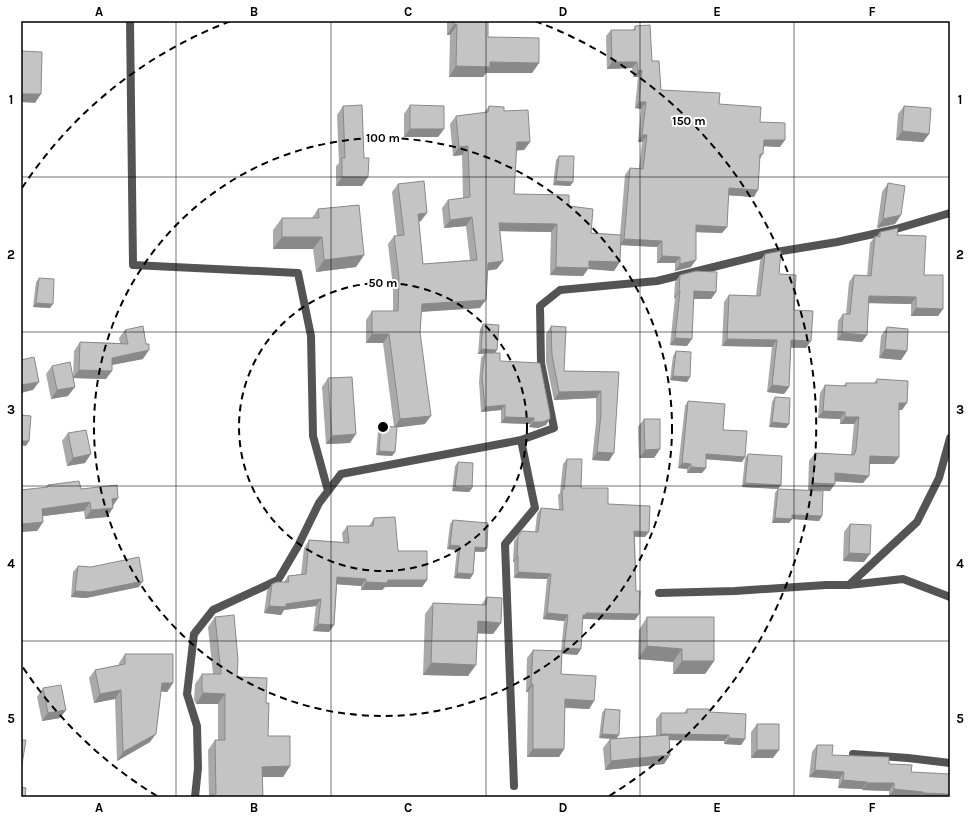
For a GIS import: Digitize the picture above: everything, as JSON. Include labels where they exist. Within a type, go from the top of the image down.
[{"type":"street","points":[[130,21],[133,265],[298,273],[311,336],[313,436],[328,491]]},
{"type":"street","points":[[195,797],[198,768],[197,726],[187,694],[194,634],[213,610],[278,580],[298,546],[319,503],[341,474],[521,440],[554,428],[541,363],[540,306],[560,290],[657,281],[770,253],[837,242],[896,229],[950,213]]},
{"type":"street","points":[[849,585],[917,522],[939,478],[950,438]]},
{"type":"street","points":[[514,786],[505,544],[535,508],[521,440]]},
{"type":"street","points":[[659,593],[849,585],[903,579],[950,597]]},
{"type":"street","points":[[853,754],[950,763]]},
{"type":"building","points":[[454,21],[488,21],[488,37],[539,38],[539,63],[490,62],[490,67],[456,66],[457,25],[454,24]]},
{"type":"building","points":[[650,25],[652,61],[659,61],[661,90],[720,93],[719,104],[761,107],[760,122],[785,123],[785,140],[764,140],[763,154],[760,154],[758,190],[729,188],[727,227],[696,225],[696,260],[680,264],[680,257],[662,256],[662,241],[624,239],[630,168],[643,169],[647,135],[642,135],[646,102],[639,102],[642,70],[638,71],[637,62],[612,62],[611,30],[635,30],[635,26]]},
{"type":"building","points":[[21,51],[42,52],[41,94],[21,94]]},
{"type":"building","points":[[362,105],[364,158],[369,158],[368,177],[342,177],[342,158],[345,158],[343,106]]},
{"type":"building","points":[[410,105],[444,106],[444,129],[410,129]]},
{"type":"building","points":[[489,106],[504,107],[504,111],[528,110],[530,142],[517,142],[514,194],[569,195],[569,206],[593,209],[591,233],[621,235],[620,262],[589,261],[589,268],[556,267],[557,224],[499,223],[503,261],[488,263],[486,300],[422,304],[420,332],[431,416],[400,419],[389,334],[372,334],[372,311],[398,311],[399,278],[394,236],[404,235],[398,184],[424,181],[427,213],[418,214],[423,264],[477,260],[472,217],[450,220],[448,200],[470,197],[468,146],[459,147],[456,116],[488,112]]},
{"type":"building","points":[[904,106],[931,108],[929,134],[902,131]]},
{"type":"building","points":[[559,156],[574,156],[573,182],[556,181]]},
{"type":"building","points":[[888,183],[905,186],[901,215],[883,219]]},
{"type":"building","points":[[359,205],[364,255],[324,260],[322,237],[282,237],[282,218],[319,218],[318,209]]},
{"type":"building","points":[[898,228],[897,235],[926,236],[924,275],[943,275],[943,309],[916,308],[916,297],[869,296],[867,335],[842,333],[843,314],[850,314],[854,275],[871,276],[875,236],[880,237],[880,232]]},
{"type":"building","points":[[781,251],[779,274],[796,275],[794,310],[813,311],[811,341],[791,340],[789,387],[772,385],[777,340],[727,339],[729,295],[760,296],[765,254]]},
{"type":"building","points":[[696,271],[717,272],[716,292],[694,291],[692,339],[675,338],[680,291],[680,275]]},
{"type":"building","points":[[39,278],[54,279],[53,304],[36,303]]},
{"type":"building","points":[[483,324],[499,325],[497,350],[481,349]]},
{"type":"building","points":[[143,326],[146,344],[149,344],[149,350],[112,358],[112,371],[79,370],[80,342],[128,344],[125,330]]},
{"type":"building","points":[[551,326],[566,327],[564,371],[619,372],[614,453],[597,452],[601,414],[601,391],[559,392],[552,355]]},
{"type":"building","points":[[887,327],[908,329],[907,351],[885,349]]},
{"type":"building","points":[[676,351],[691,352],[690,377],[673,376]]},
{"type":"building","points":[[485,353],[500,353],[500,361],[540,363],[550,419],[542,422],[533,422],[534,418],[505,417],[505,405],[485,407],[482,376]]},
{"type":"building","points":[[34,357],[39,382],[21,385],[21,360]]},
{"type":"building","points":[[70,362],[75,387],[57,390],[52,366]]},
{"type":"building","points":[[352,377],[356,434],[332,436],[328,378]]},
{"type":"building","points":[[877,379],[908,381],[907,403],[899,403],[899,457],[870,456],[869,476],[835,473],[835,484],[813,483],[815,453],[854,455],[856,450],[859,417],[845,417],[845,412],[823,411],[825,385],[846,386],[846,383],[877,383]]},
{"type":"building","points":[[775,397],[790,398],[789,424],[772,422]]},
{"type":"building","points":[[688,401],[725,404],[723,430],[747,431],[745,457],[706,454],[706,468],[691,467],[691,464],[682,463]]},
{"type":"building","points":[[21,415],[31,416],[29,441],[21,441]]},
{"type":"building","points":[[644,419],[660,419],[660,449],[645,450]]},
{"type":"building","points":[[381,426],[397,427],[395,452],[379,451]]},
{"type":"building","points":[[86,430],[91,454],[73,458],[68,433]]},
{"type":"building","points":[[748,454],[782,456],[781,485],[745,483]]},
{"type":"building","points":[[567,459],[582,459],[581,488],[608,488],[608,504],[650,506],[649,532],[634,531],[636,591],[640,591],[639,614],[586,613],[586,615],[583,615],[581,649],[564,648],[568,615],[547,613],[551,574],[518,572],[518,536],[522,531],[538,532],[541,508],[563,510],[562,490],[564,489]]},
{"type":"building","points":[[458,462],[473,463],[472,488],[455,487]]},
{"type":"building","points":[[79,481],[81,489],[117,485],[118,498],[112,499],[113,508],[91,510],[90,502],[42,509],[43,522],[21,524],[21,490]]},
{"type":"building","points":[[778,489],[823,491],[822,516],[792,515],[792,519],[775,518]]},
{"type":"building","points":[[395,517],[398,551],[427,551],[427,580],[388,580],[387,583],[366,582],[366,579],[337,577],[334,625],[318,624],[321,599],[286,604],[286,607],[269,606],[272,584],[277,582],[289,582],[288,576],[306,574],[309,540],[349,543],[347,526],[373,526],[374,518]]},
{"type":"building","points":[[453,520],[488,523],[487,548],[475,547],[473,574],[457,573],[460,546],[450,545]]},
{"type":"building","points":[[850,524],[871,525],[870,554],[849,553]]},
{"type":"building","points":[[139,557],[143,581],[90,592],[75,591],[78,566],[91,567]]},
{"type":"building","points":[[487,597],[502,598],[501,623],[478,621],[476,665],[431,663],[433,603],[486,605]]},
{"type":"building","points":[[234,615],[238,660],[237,677],[267,678],[266,703],[269,703],[268,736],[290,736],[290,766],[262,767],[263,797],[212,797],[212,794],[216,794],[215,740],[225,740],[225,694],[203,693],[202,674],[221,674],[215,617]]},
{"type":"building","points":[[647,617],[714,617],[714,661],[682,661],[682,649],[647,646]]},
{"type":"building","points":[[533,650],[562,651],[561,674],[596,676],[594,701],[565,699],[564,749],[533,749],[533,684],[531,684]]},
{"type":"building","points":[[125,654],[173,654],[173,683],[162,683],[156,734],[123,752],[121,690],[100,694],[95,670],[125,664]]},
{"type":"building","points":[[61,685],[66,710],[48,713],[43,688]]},
{"type":"building","points":[[605,709],[620,710],[619,735],[602,734]]},
{"type":"building","points":[[687,709],[709,709],[709,712],[746,714],[745,739],[729,738],[729,735],[661,734],[661,713],[687,713]]},
{"type":"building","points":[[757,724],[779,724],[779,750],[757,750]]},
{"type":"building","points":[[669,735],[670,755],[611,761],[610,739]]},
{"type":"building","points":[[21,740],[26,740],[21,770]]},
{"type":"building","points":[[817,745],[833,745],[832,755],[889,757],[889,764],[912,765],[911,772],[950,774],[950,794],[923,793],[894,789],[894,783],[867,783],[843,780],[844,772],[815,770]]},
{"type":"building","points":[[21,787],[26,788],[25,797],[21,797]]}]
